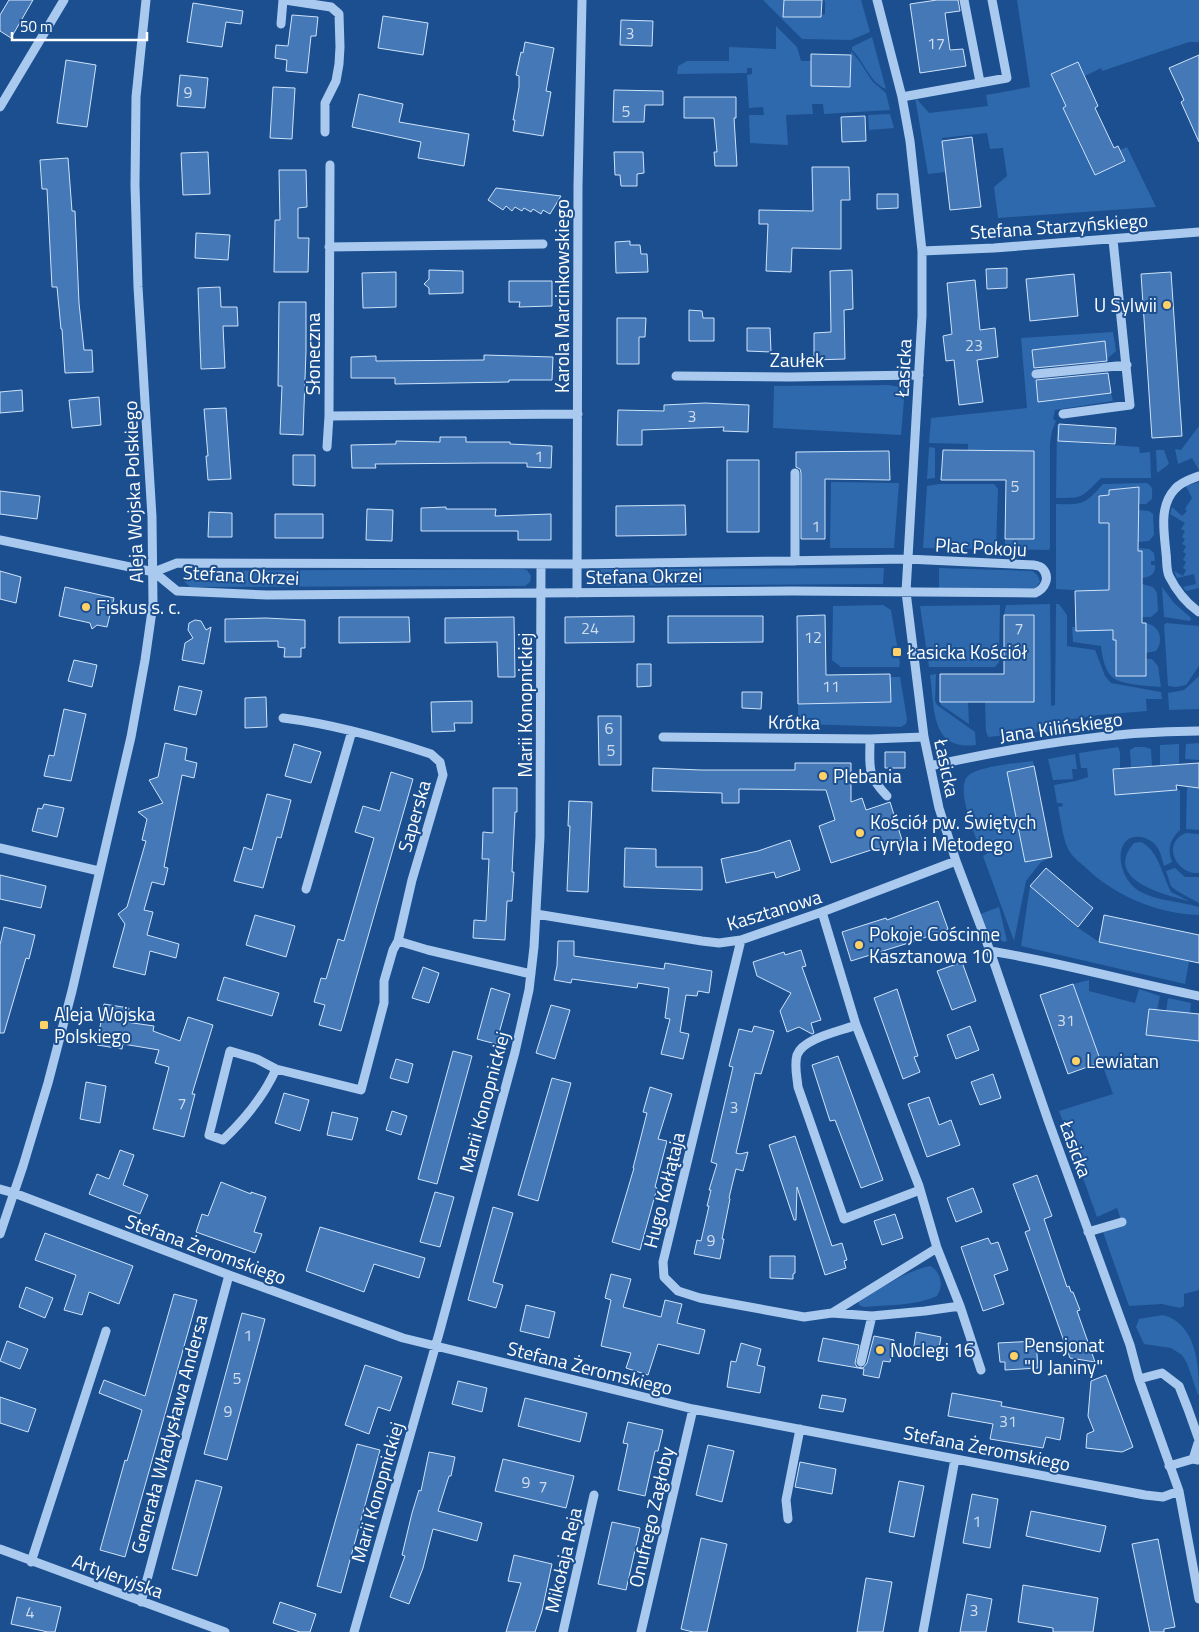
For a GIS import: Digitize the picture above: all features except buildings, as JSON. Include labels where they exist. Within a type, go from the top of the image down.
[{"type":"street","points":[[0,107],[64,0]]},
{"type":"street","name":"Aleja Wojska Polskiego","points":[[0,1234],[53,1064],[72,992],[131,737],[140,692],[153,604],[154,572],[134,185],[136,97],[146,0]]},
{"type":"street","points":[[281,24],[284,0],[331,7],[339,14],[340,47],[336,81],[325,103],[325,132]]},
{"type":"street","name":"Karola Marcinkowskiego","points":[[577,592],[578,196],[582,0]]},
{"type":"street","name":"Łasicka","points":[[877,0],[902,97],[911,151],[922,251],[922,316],[906,592],[924,737],[939,808],[956,861],[990,951],[1088,1232],[1130,1345],[1139,1379],[1169,1466]]},
{"type":"street","points":[[964,0],[980,82]]},
{"type":"street","points":[[902,97],[1007,78],[992,0]]},
{"type":"street","name":"Słoneczna","points":[[330,165],[329,416],[578,414]]},
{"type":"street","name":"Stefana Starzyńskiego","points":[[922,251],[1113,240],[1199,232]]},
{"type":"street","points":[[1063,414],[1130,405],[1113,240]]},
{"type":"street","points":[[330,247],[543,244]]},
{"type":"street","points":[[1036,374],[1127,365]]},
{"type":"street","name":"Zaułek","points":[[676,376],[919,375]]},
{"type":"street","points":[[327,446],[329,416]]},
{"type":"street","points":[[795,473],[795,561]]},
{"type":"street","points":[[1199,476],[1175,488],[1165,506],[1163,524],[1168,573],[1175,587],[1185,600],[1199,612]]},
{"type":"street","points":[[0,540],[154,572]]},
{"type":"street","name":"Stefana Okrzei","points":[[906,592],[792,590],[541,594],[267,595],[177,591],[154,572],[177,563],[576,564],[907,560]]},
{"type":"street","name":"Plac Pokoju","points":[[906,592],[1035,593],[1041,591],[1045,586],[1047,577],[1042,569],[1034,565],[907,560]]},
{"type":"street","name":"Marii Konopnickiej","points":[[354,1632],[516,1052],[529,990],[536,914],[541,780],[541,564]]},
{"type":"street","name":"Saperska","points":[[276,1068],[272,1079],[242,1121],[222,1140],[209,1135],[230,1052],[257,1059],[276,1068],[361,1090],[384,1003],[384,981],[393,950],[398,941],[412,880],[443,775],[440,762],[431,754],[320,722],[284,718]]},
{"type":"street","points":[[306,889],[352,731]]},
{"type":"street","name":"Jana Kilińskiego","points":[[930,766],[1028,746],[1106,735],[1199,731]]},
{"type":"street","name":"Krótka","points":[[663,737],[870,739],[924,737]]},
{"type":"street","points":[[870,739],[870,768],[874,782],[887,796]]},
{"type":"street","points":[[0,848],[99,871]]},
{"type":"street","name":"Kasztanowa","points":[[536,914],[719,943],[741,940],[822,912],[956,861]]},
{"type":"street","points":[[822,912],[856,1026],[920,1190],[937,1248],[960,1306],[981,1370]]},
{"type":"street","name":"Hugo Kołłątaja","points":[[741,940],[663,1262],[664,1278],[678,1290],[700,1298],[804,1317],[832,1313],[872,1316],[960,1306]]},
{"type":"street","points":[[398,941],[428,950],[531,974]]},
{"type":"street","points":[[990,951],[1199,996]]},
{"type":"street","points":[[856,1026],[805,1044],[797,1053],[795,1065],[798,1087],[844,1218],[920,1190]]},
{"type":"street","name":"Stefana Żeromskiego","points":[[0,1189],[403,1338],[693,1409],[1145,1496],[1163,1497],[1179,1491]]},
{"type":"street","points":[[1088,1232],[1122,1222]]},
{"type":"street","name":"Hugo Kołłątaja","points":[[832,1313],[937,1248]]},
{"type":"street","name":"Generała Władysława Andersa","points":[[141,1602],[229,1275]]},
{"type":"street","points":[[861,1362],[872,1316]]},
{"type":"street","points":[[31,1562],[106,1331]]},
{"type":"street","points":[[1139,1379],[1162,1373],[1179,1386],[1199,1440],[1196,1459],[1169,1466],[1179,1491],[1199,1599]]},
{"type":"street","name":"Onufrego Zagłoby","points":[[641,1632],[693,1409]]},
{"type":"street","points":[[788,1519],[786,1500],[800,1429]]},
{"type":"street","points":[[922,1632],[954,1459]]},
{"type":"street","name":"Mikołaja Reja","points":[[563,1632],[594,1495]]},
{"type":"street","name":"Artyleryjska","points":[[0,1549],[225,1632]]},
{"type":"shaded area","points":[[763,0],[784,0],[784,17],[821,17],[821,15],[825,14],[825,1],[822,0],[861,0],[870,32],[851,40],[802,39]]},
{"type":"shaded area","points":[[1017,0],[1199,0],[1199,42],[1189,42],[1102,71],[1101,68],[1085,76],[1078,62],[1051,74],[1066,106],[1063,108],[1083,152],[1087,151],[1088,160],[1095,175],[1125,162],[1120,150],[1127,147],[1156,207],[998,218],[994,187],[1007,176],[1003,148],[990,149],[987,133],[942,138],[946,172],[928,174],[915,97],[929,113],[988,106],[986,95],[1030,87]]},
{"type":"shaded area","points":[[776,26],[797,47],[801,61],[811,61],[811,86],[850,87],[851,51],[872,81],[886,93],[890,110],[824,114],[823,104],[812,104],[813,114],[786,115],[788,145],[750,143],[749,115],[764,115],[763,107],[749,108],[747,75],[752,74],[752,68],[747,68],[747,73],[677,74],[678,66],[687,61],[729,61],[729,47],[776,49]]},
{"type":"shaded area","points":[[872,37],[886,89],[875,82],[852,50],[852,47]]},
{"type":"shaded area","points":[[890,114],[894,128],[869,130],[868,115]]},
{"type":"shaded area","points":[[1113,332],[1116,351],[1107,359],[1105,342],[1032,350],[1038,402],[1111,393],[1113,401],[1055,410],[1053,419],[1056,421],[1050,444],[1050,548],[1049,550],[1005,549],[1005,539],[1034,539],[1034,451],[968,451],[968,444],[929,443],[931,418],[1027,408],[1021,338]]},
{"type":"shaded area","points":[[889,385],[905,388],[901,435],[773,428],[774,386]]},
{"type":"shaded area","points":[[1059,424],[1058,441],[1139,447],[1140,453],[1150,452],[1151,478],[1101,478],[1082,496],[1056,498],[1057,425]]},
{"type":"shaded area","points":[[1199,426],[1199,470],[1192,458],[1178,464],[1175,449],[1181,450]]},
{"type":"shaded area","points":[[929,447],[935,448],[935,478],[927,479]]},
{"type":"shaded area","points":[[1156,450],[1164,450],[1169,464],[1157,473]]},
{"type":"shaded area","points":[[831,482],[899,483],[894,548],[830,548]]},
{"type":"shaded area","points":[[1199,482],[1199,588],[1186,591],[1183,587],[1196,584],[1194,574],[1177,578],[1174,571],[1183,576],[1186,570],[1183,568],[1186,562],[1183,560],[1186,554],[1183,552],[1186,546],[1182,544],[1185,539],[1182,537],[1185,531],[1181,529],[1185,523],[1170,514],[1172,507],[1182,516],[1187,511],[1185,509],[1192,498],[1186,486]]},
{"type":"shaded area","points":[[1146,483],[1151,487],[1152,499],[1146,504],[1139,504],[1139,487],[1109,490],[1109,495],[1099,496],[1099,523],[1109,523],[1109,565],[1112,565],[1113,639],[1116,640],[1116,676],[1146,676],[1146,659],[1152,659],[1158,666],[1161,687],[1115,679],[1107,669],[1101,646],[1073,642],[1072,627],[1075,627],[1076,631],[1093,630],[1090,591],[1056,589],[1056,504],[1083,502],[1092,496],[1103,484]]},
{"type":"shaded area","points":[[939,484],[994,484],[998,489],[996,549],[923,548],[927,486]]},
{"type":"shaded area","points":[[1139,510],[1149,511],[1153,514],[1154,535],[1149,541],[1138,542]]},
{"type":"shaded area","points":[[1138,548],[1149,549],[1154,553],[1155,561],[1151,561],[1151,565],[1155,565],[1155,571],[1148,577],[1142,578],[1142,551],[1139,551]]},
{"type":"shaded area","points":[[884,568],[883,584],[600,586],[590,581],[591,572],[599,569]]},
{"type":"shaded area","points":[[939,568],[1032,571],[1038,575],[1040,582],[1034,590],[939,588]]},
{"type":"shaded area","points":[[527,570],[531,576],[530,582],[525,586],[190,587],[184,581],[185,575],[191,571]]},
{"type":"shaded area","points":[[1142,584],[1153,587],[1157,593],[1158,611],[1151,617],[1142,617]]},
{"type":"shaded area","points":[[1162,587],[1174,603],[1190,617],[1190,621],[1164,617]]},
{"type":"shaded area","points":[[1050,604],[1051,706],[1055,705],[1056,604],[1059,604],[1067,615],[1067,646],[1095,650],[1105,676],[1111,683],[1161,692],[1162,699],[1146,699],[1147,711],[1066,720],[1055,735],[1055,730],[988,737],[985,702],[1034,702],[1034,616],[1004,615],[1006,605]]},
{"type":"shaded area","points":[[883,605],[891,610],[900,663],[899,667],[841,667],[832,660],[833,606]]},
{"type":"shaded area","points":[[1000,605],[999,662],[995,667],[929,667],[920,606]]},
{"type":"shaded area","points":[[1146,623],[1155,627],[1159,634],[1160,642],[1156,651],[1146,653]]},
{"type":"shaded area","points":[[1166,623],[1199,626],[1199,666],[1186,685],[1168,686],[1164,625]]},
{"type":"shaded area","points":[[936,674],[935,701],[937,705],[975,732],[976,745],[961,745],[950,741],[943,734],[935,713],[930,675]]},
{"type":"shaded area","points":[[1199,676],[1199,709],[1169,710],[1168,693],[1184,690]]},
{"type":"shaded area","points":[[890,677],[900,677],[907,719],[906,724],[901,727],[798,724],[798,704],[891,702]]},
{"type":"shaded area","points":[[940,702],[968,702],[969,724],[941,705]]},
{"type":"shaded area","points":[[1199,743],[1199,760],[1185,759],[1186,744]]},
{"type":"shaded area","points":[[1179,744],[1179,764],[1160,765],[1160,745]]},
{"type":"shaded area","points":[[1118,747],[1120,752],[1120,768],[1113,769],[1115,795],[1180,790],[1180,830],[1170,844],[1172,862],[1164,866],[1160,851],[1155,844],[1145,838],[1135,837],[1127,840],[1122,846],[1121,865],[1125,875],[1139,891],[1160,899],[1199,907],[1199,915],[1183,914],[1152,907],[1122,894],[1108,886],[1074,858],[1068,848],[1058,807],[1063,806],[1062,803],[1057,803],[1054,785],[1088,777],[1087,768],[1081,768],[1079,753]]},
{"type":"shaded area","points":[[1135,747],[1151,749],[1152,766],[1131,767],[1130,750]]},
{"type":"shaded area","points":[[1075,754],[1077,769],[1072,769],[1073,779],[1053,780],[1048,759]]},
{"type":"shaded area","points":[[1033,761],[1034,766],[1007,772],[1025,862],[1052,857],[1041,862],[1026,881],[1014,941],[983,856],[988,853],[985,847],[980,849],[970,822],[964,789],[965,781],[969,775],[982,769]]},
{"type":"shaded area","points":[[1187,787],[1199,788],[1199,830],[1186,829]]},
{"type":"shaded area","points":[[1186,833],[1199,834],[1199,873],[1184,869],[1174,857],[1174,843],[1178,837]]},
{"type":"shaded area","points":[[1141,842],[1156,857],[1171,892],[1189,901],[1153,890],[1140,884],[1131,876],[1126,867],[1126,856],[1134,843]]},
{"type":"shaded area","points":[[1175,868],[1185,877],[1199,877],[1199,903],[1171,886],[1166,871]]},
{"type":"shaded area","points":[[1030,886],[1077,927],[1099,942],[1189,961],[1185,984],[1021,946]]},
{"type":"shaded area","points":[[999,907],[1007,941],[1004,942],[989,934],[978,915]]},
{"type":"shaded area","points":[[1089,980],[1089,991],[1135,1003],[1139,989],[1160,996],[1157,1010],[1149,1009],[1146,1035],[1199,1041],[1199,1290],[1184,1294],[1184,1306],[1180,1308],[1162,1304],[1129,1306],[1103,1232],[1123,1226],[1117,1208],[1097,1217],[1059,1111],[1113,1094],[1073,984]]},
{"type":"shaded area","points":[[1168,998],[1191,1003],[1190,1014],[1166,1011]]},
{"type":"shaded area","points":[[930,1266],[939,1275],[941,1283],[937,1296],[920,1302],[864,1307],[859,1305],[858,1301],[893,1281],[911,1272]]},
{"type":"shaded area","points":[[1163,1315],[1183,1327],[1194,1347],[1199,1383],[1198,1395],[1187,1363],[1182,1355],[1171,1348],[1144,1344],[1136,1327],[1139,1319]]},
{"type":"place","name":"U Sylwii","points":[[1167,305]]},
{"type":"place","name":"Fiskus s. c.","points":[[86,607]]},
{"type":"place","name":"Łasicka Kościół","points":[[897,652]]},
{"type":"place","name":"Plebania","points":[[823,776]]},
{"type":"place","name":"Kościół pw. Świętych Cyryla i Metodego","points":[[860,833]]},
{"type":"place","name":"Pokoje Gościnne Kasztanowa 10","points":[[859,945]]},
{"type":"place","name":"Aleja Wojska Polskiego","points":[[44,1025]]},
{"type":"place","name":"Lewiatan","points":[[1076,1061]]},
{"type":"place","name":"Noclegi 16","points":[[880,1350]]},
{"type":"place","name":"Pensjonat \"U Janiny\"","points":[[1014,1356]]}]
